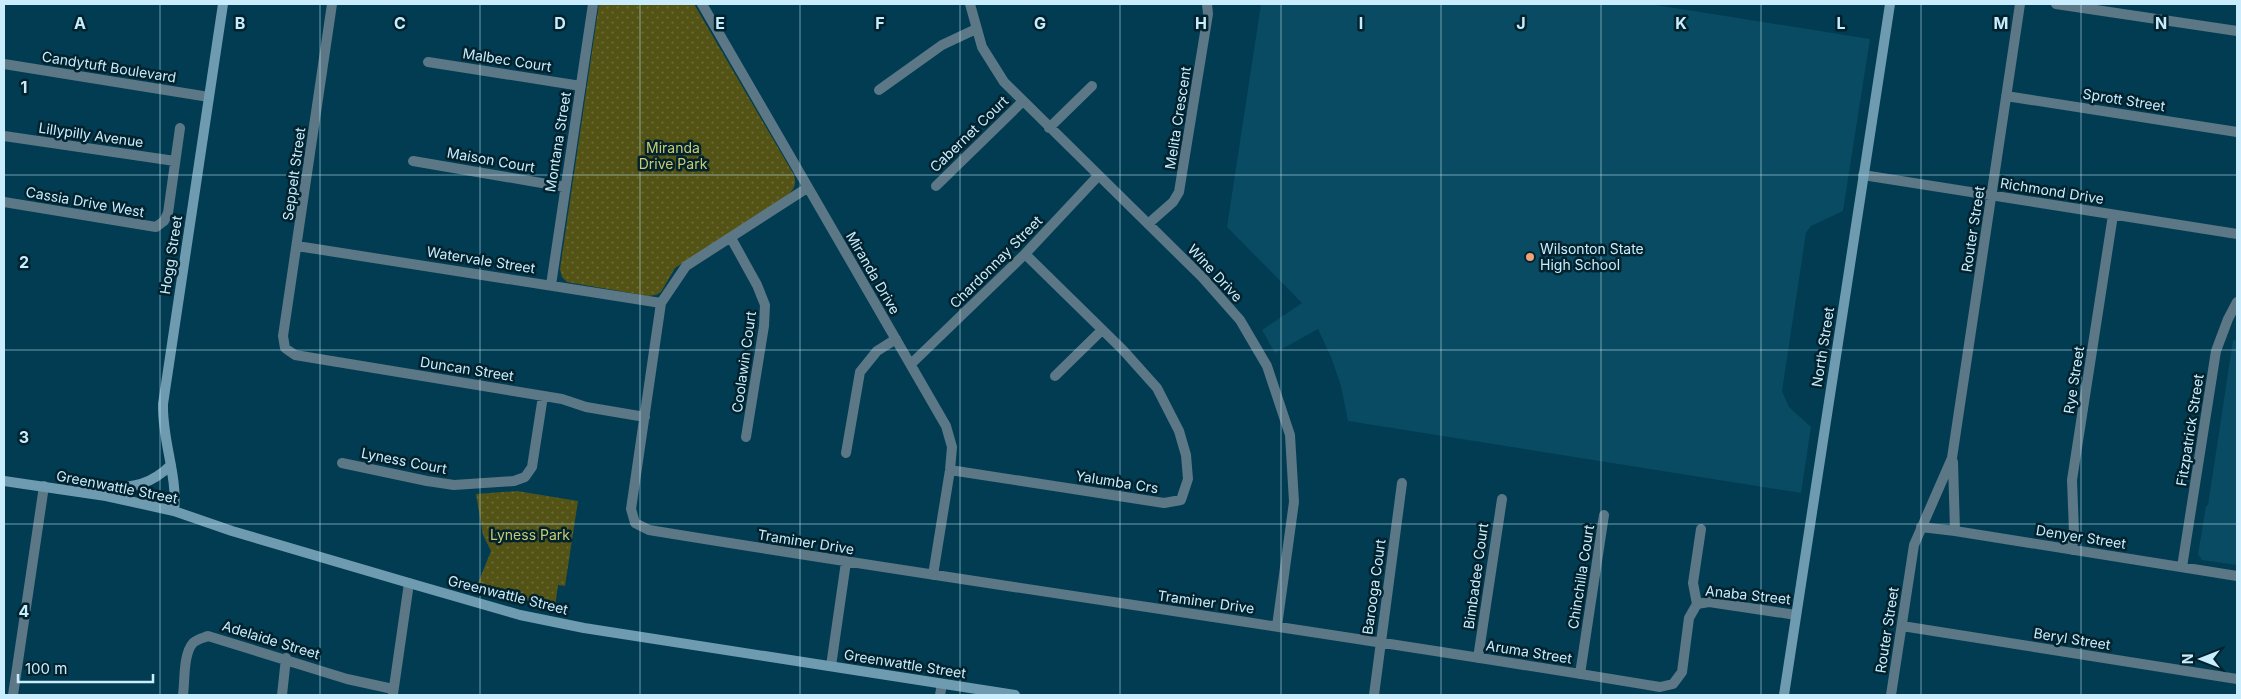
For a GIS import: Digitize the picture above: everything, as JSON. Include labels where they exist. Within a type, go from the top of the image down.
[{"type":"street","name":"Hogg Street","points":[[174,511],[174,482],[163,422],[163,404],[223,4]]},
{"type":"street","name":"Seppelt Street","points":[[285,348],[283,336],[332,4]]},
{"type":"street","name":"Montana Street","points":[[551,285],[593,4]]},
{"type":"street","name":"Miranda Drive","points":[[702,4],[946,426],[952,448],[933,574]]},
{"type":"street","name":"Wine Drive","points":[[970,4],[982,47],[993,67],[1022,102],[1202,277],[1240,320],[1267,366],[1290,435],[1294,502],[1277,626]]},
{"type":"street","name":"Melita Crescent","points":[[1148,224],[1173,202],[1179,192],[1208,14],[1206,4]]},
{"type":"street","name":"North Street","points":[[1784,695],[1890,4]]},
{"type":"street","name":"Router Street","points":[[1955,531],[1952,458],[2020,4]]},
{"type":"street","points":[[2056,4],[2237,31]]},
{"type":"street","points":[[879,90],[942,45],[976,30]]},
{"type":"street","name":"Malbec Court","points":[[428,62],[581,86]]},
{"type":"street","name":"Candytuft Boulevard","points":[[4,64],[209,98]]},
{"type":"street","points":[[1049,128],[1092,86]]},
{"type":"street","name":"Sprott Street","points":[[2006,96],[2237,132]]},
{"type":"street","name":"Cabernet Court","points":[[936,186],[1022,102]]},
{"type":"street","points":[[175,161],[180,128]]},
{"type":"street","name":"Lillypilly Avenue","points":[[4,136],[175,161]]},
{"type":"street","name":"Cassia Drive West","points":[[4,202],[151,228],[162,224],[168,213],[175,161]]},
{"type":"street","name":"Maison Court","points":[[412,161],[565,187]]},
{"type":"street","name":"Richmond Drive","points":[[1863,175],[2237,234]]},
{"type":"street","name":"Chardonnay Street","points":[[911,364],[1025,254],[1098,176]]},
{"type":"street","name":"Traminer Drive","points":[[807,188],[686,266],[661,303],[631,509],[635,523],[649,530],[846,562],[1380,643]]},
{"type":"street","name":"Rye Street","points":[[2072,550],[2074,532],[2072,480],[2113,215]]},
{"type":"street","name":"Coolawin Court","points":[[731,238],[757,284],[765,305],[764,326],[746,437]]},
{"type":"street","name":"Watervale Street","points":[[297,246],[661,303]]},
{"type":"street","name":"Yalumba Crs","points":[[950,470],[1164,503],[1181,500],[1188,479],[1186,455],[1179,431],[1157,388],[1143,370],[1025,254]]},
{"type":"street","name":"Fitzpatrick Street","points":[[2182,567],[2216,351],[2237,302]]},
{"type":"street","points":[[1055,376],[1102,330]]},
{"type":"street","points":[[846,453],[860,372],[877,351],[896,339]]},
{"type":"street","name":"Duncan Street","points":[[285,348],[295,355],[562,399],[586,407],[645,417]]},
{"type":"street","name":"Lyness Court","points":[[342,463],[427,481],[454,484],[514,482],[525,477],[532,467],[542,396]]},
{"type":"street","name":"Router Street","points":[[1891,695],[1914,545],[1952,458]]},
{"type":"street","points":[[77,492],[146,484],[160,476],[171,465]]},
{"type":"street","name":"Greenwattle Street","points":[[4,481],[44,486],[174,511],[232,531],[409,583],[520,614],[584,628],[1015,695]]},
{"type":"street","name":"Barooga Court","points":[[1374,695],[1402,483]]},
{"type":"street","points":[[13,695],[44,486]]},
{"type":"street","name":"Bimbadee Court","points":[[1478,658],[1502,499]]},
{"type":"street","name":"Chinchilla Court","points":[[1580,674],[1604,515]]},
{"type":"street","name":"Denyer Street","points":[[1921,527],[2237,576]]},
{"type":"street","points":[[1697,604],[1694,591],[1694,574],[1701,529]]},
{"type":"street","points":[[831,666],[846,562]]},
{"type":"street","points":[[393,692],[409,583]]},
{"type":"street","name":"Anaba Street","points":[[1697,604],[1708,602],[1796,614]]},
{"type":"street","name":"Aruma Street","points":[[1380,643],[1660,687],[1673,684],[1682,672],[1689,618],[1697,604]]},
{"type":"street","name":"Beryl Street","points":[[1902,626],[2237,679]]},
{"type":"street","name":"Adelaide Street","points":[[184,695],[188,655],[194,641],[208,636],[286,658],[393,692]]},
{"type":"street","points":[[282,695],[286,658]]},
{"type":"street","points":[[940,695],[942,684]]},
{"type":"shaded area","name":"Wilsonton State High School","points":[[1261,4],[1650,4],[1870,39],[1843,211],[1811,226],[1806,233],[1782,391],[1789,407],[1811,427],[1801,493],[1348,421],[1341,386],[1331,357],[1318,329],[1275,353],[1262,330],[1302,303],[1227,227]]},
{"type":"shaded area","points":[[2233,340],[2237,341],[2237,565],[2202,560],[2198,554],[2206,506],[2208,505]]},
{"type":"green space","name":"Miranda Drive Park","points":[[599,4],[694,4],[795,178],[794,187],[787,196],[675,268],[661,292],[656,295],[648,296],[567,282],[562,277],[560,269]]},
{"type":"green space","name":"Lyness Park","points":[[517,491],[578,501],[565,586],[558,585],[555,607],[476,588],[491,551],[483,535],[476,494]]},
{"type":"place","name":"Wilsonton State High School","points":[[1530,257]]}]
